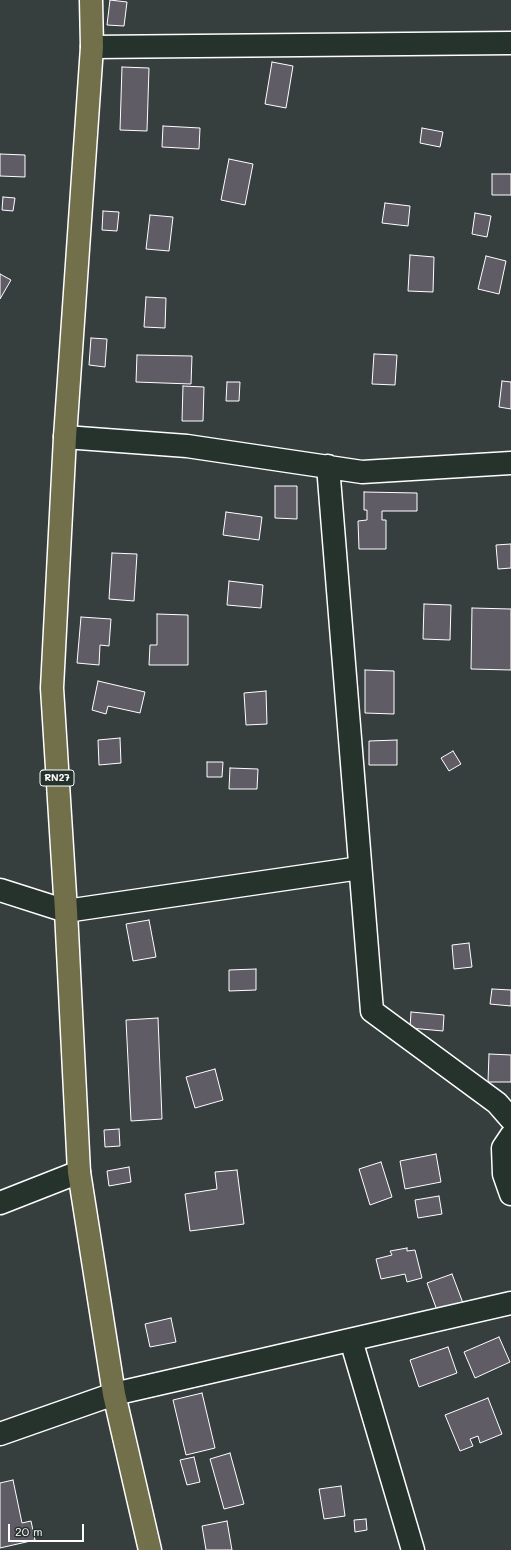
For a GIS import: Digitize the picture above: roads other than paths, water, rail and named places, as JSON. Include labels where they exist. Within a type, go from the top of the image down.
[{"type":"main road","name":"RN27","points":[[91,0],[92,47],[65,437],[52,688],[66,911],[79,1172],[114,1394],[150,1550]]},
{"type":"street","points":[[92,47],[511,43]]},
{"type":"street","points":[[65,437],[187,446],[362,472],[511,463]]},
{"type":"street","points":[[328,466],[372,1011],[497,1103],[511,1119]]},
{"type":"street","points":[[0,890],[66,911],[360,868]]},
{"type":"street","points":[[511,1136],[504,1148],[504,1174],[511,1194]]},
{"type":"street","points":[[0,1203],[79,1172]]},
{"type":"street","points":[[0,1434],[114,1394],[511,1302]]},
{"type":"street","points":[[351,1340],[413,1550]]}]
